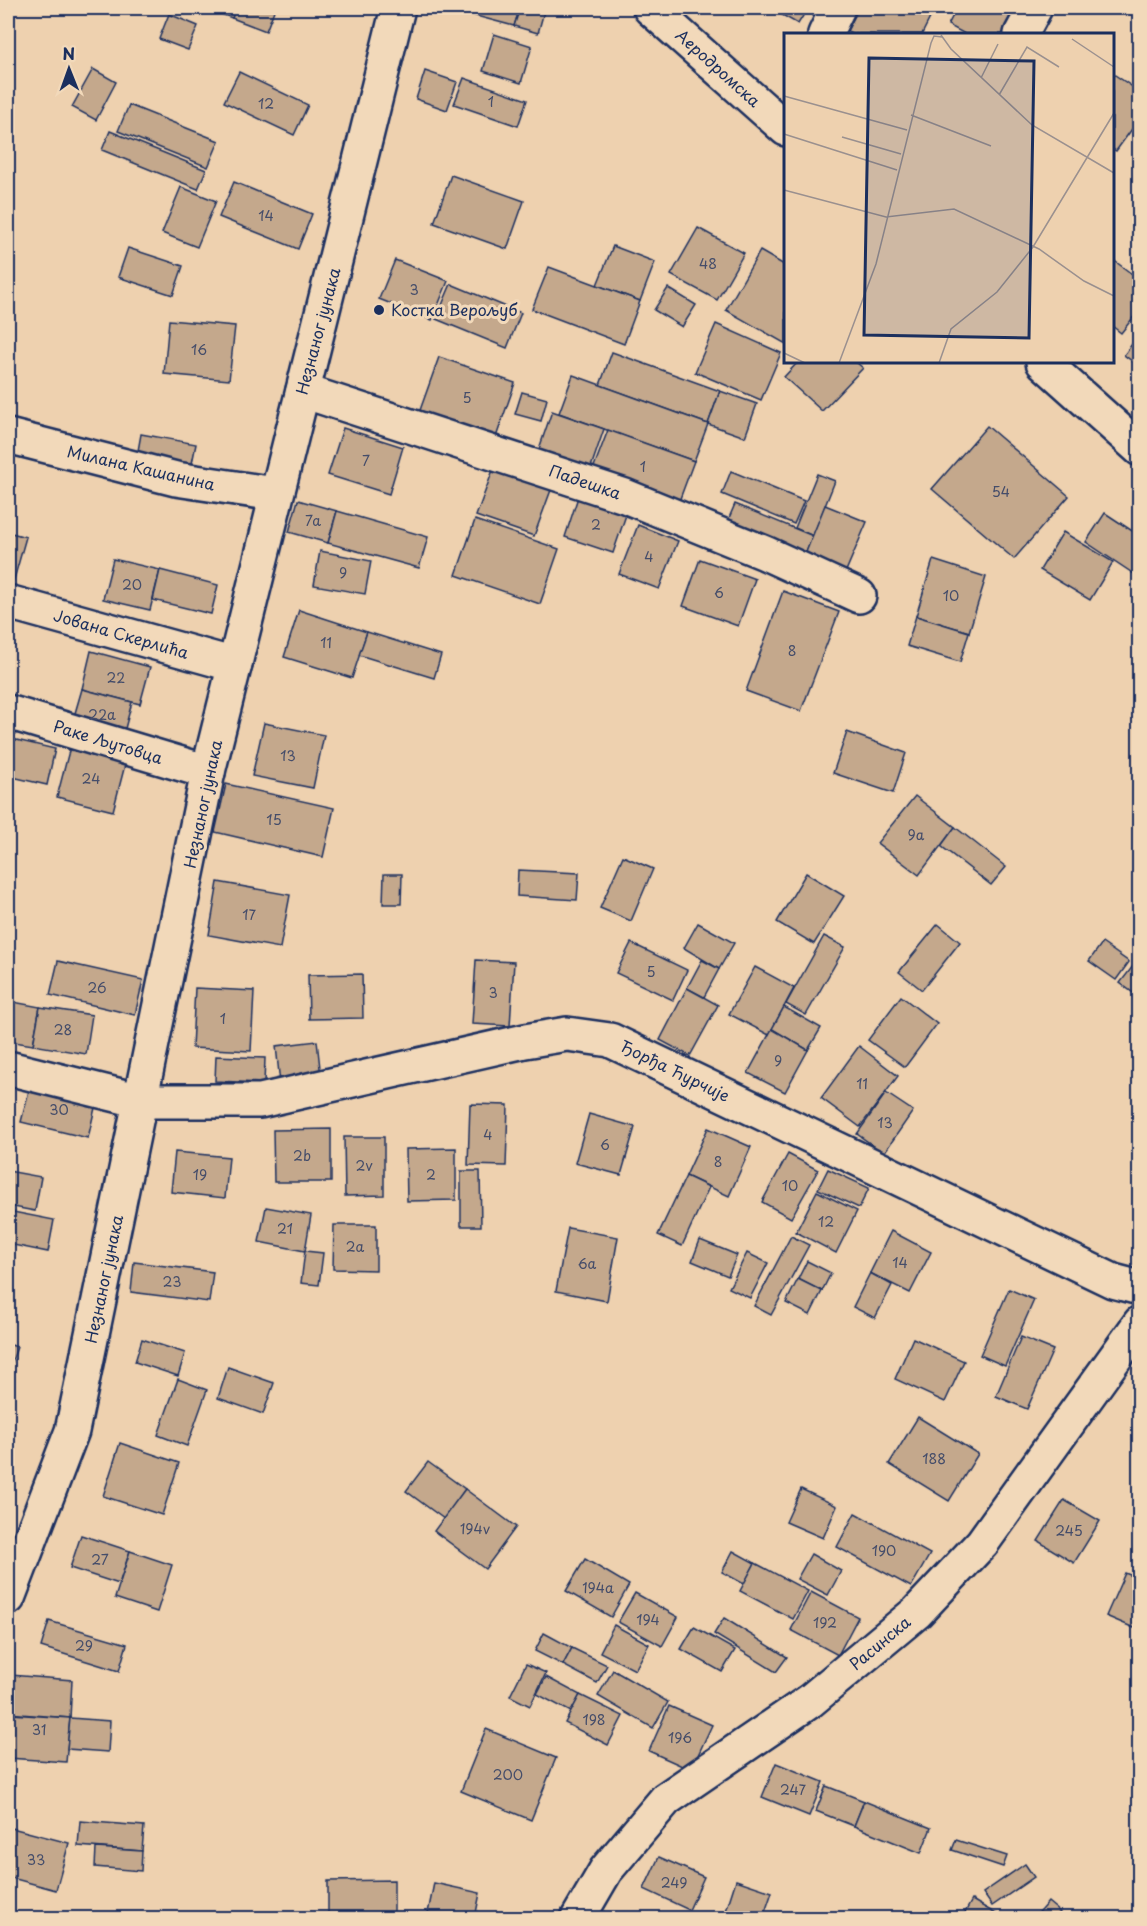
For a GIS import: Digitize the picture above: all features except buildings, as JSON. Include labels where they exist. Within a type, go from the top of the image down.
[{"type":"street","name":"Незнаног јунака","points":[[8,1598],[72,1431],[208,772],[275,494],[303,391],[398,8]]},
{"type":"street","name":"Аеродромска","points":[[650,8],[784,124]]},
{"type":"street","points":[[826,33],[838,8]]},
{"type":"street","points":[[1022,33],[1035,8]]},
{"type":"street","points":[[1044,363],[1140,448]]},
{"type":"street","name":"Падешка","points":[[303,391],[625,496],[765,553],[859,596]]},
{"type":"street","name":"Милана Кашанина","points":[[8,436],[176,479],[275,494]]},
{"type":"street","name":"Јована Скерлића","points":[[8,602],[235,665]]},
{"type":"street","name":"Раке Љутовца","points":[[8,712],[208,772]]},
{"type":"street","name":"Ђорђа Ћурчије","points":[[8,1068],[141,1101],[260,1101],[525,1041],[567,1034],[610,1040],[1113,1281],[1140,1288]]},
{"type":"street","name":"Расинска","points":[[578,1918],[606,1870],[666,1799],[810,1701],[917,1612],[982,1543],[1140,1323]]},
{"type":"place","name":"Костка Верољуб","points":[[379,310]]}]
